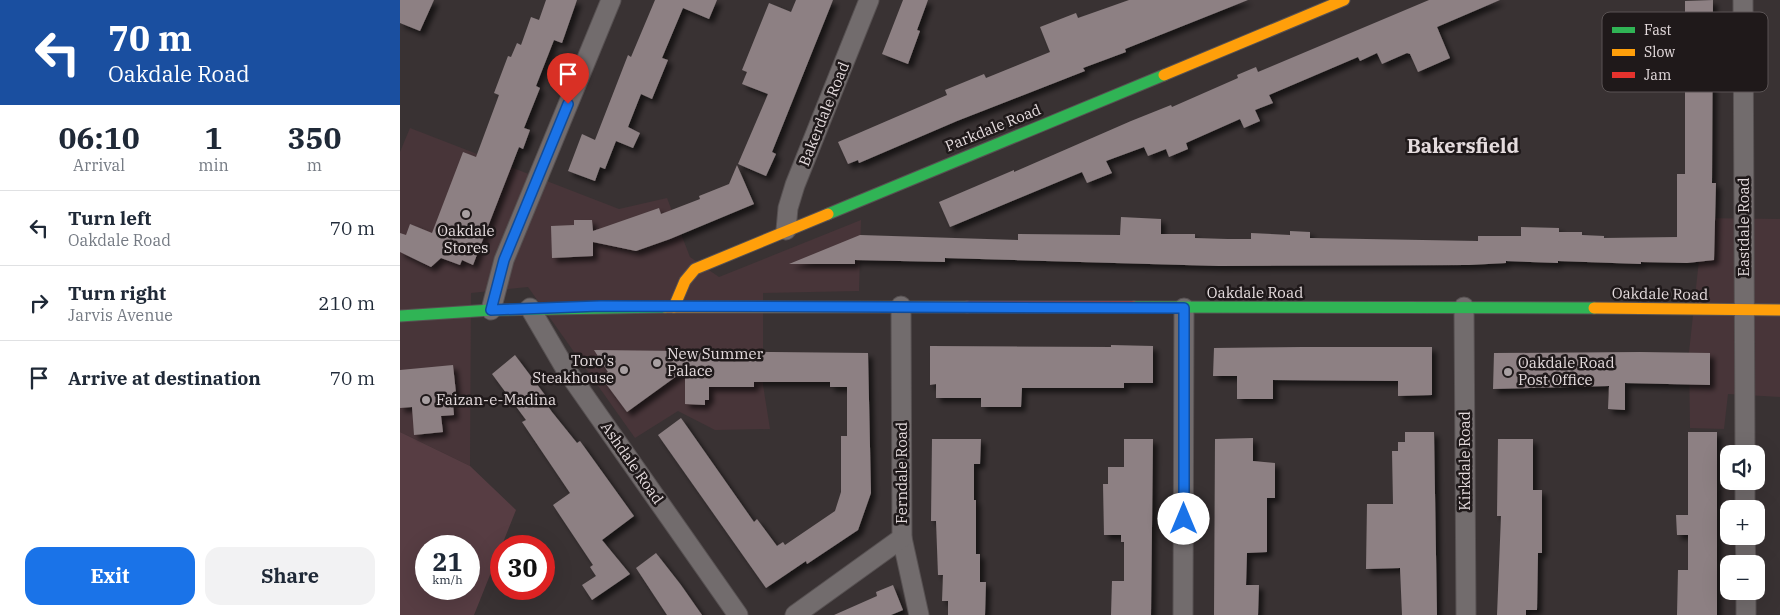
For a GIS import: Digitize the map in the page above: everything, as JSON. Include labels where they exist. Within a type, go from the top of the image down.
[{"type":"street","points":[[491,310],[504,260],[611,0]]},
{"type":"street","name":"Bakerdale Road","points":[[786,230],[788,208],[795,185],[869,0]]},
{"type":"street","name":"Parkdale Road","points":[[674,307],[685,282],[694,269],[1334,2]]},
{"type":"street","name":"Eastdale Road","points":[[1744,92],[1745,445]]},
{"type":"street","name":"Oakdale Road","points":[[400,316],[530,308],[901,306],[1464,307],[1780,310]]},
{"type":"street","name":"Ferndale Road","points":[[795,615],[902,538],[901,306]]},
{"type":"street","name":"Kirkdale Road","points":[[1464,307],[1466,615]]},
{"type":"street","name":"Ashdale Road","points":[[530,308],[565,368],[738,615]]},
{"type":"street","points":[[1184,308],[1184,615]]},
{"type":"street","points":[[902,538],[918,615]]},
{"type":"street","points":[[1746,600],[1746,615]]},
{"type":"shaded area","points":[[410,128],[619,209],[667,198],[690,257],[719,277],[861,220],[859,291],[763,293],[763,385],[770,429],[715,430],[678,411],[635,438],[528,287],[471,293],[470,466],[400,432],[400,152]]},
{"type":"shaded area","points":[[1699,218],[1780,219],[1780,397],[1728,394],[1724,429],[1690,428],[1689,352],[1699,260]]},
{"type":"shaded area","points":[[400,432],[470,466],[516,510],[506,535],[490,535],[490,575],[480,600],[474,615],[400,615]]},
{"type":"building","points":[[400,0],[434,0],[420,31],[400,23]]},
{"type":"building","points":[[546,0],[577,0],[562,43],[554,40],[536,86],[540,88],[524,128],[530,130],[523,149],[519,147],[473,265],[462,260],[460,265],[441,258],[431,267],[400,252],[400,233],[406,235],[410,224],[432,233],[463,152],[476,157],[499,95],[494,93],[508,56],[511,57],[517,43],[521,45],[531,17],[539,20]]},
{"type":"building","points":[[655,0],[717,0],[709,19],[683,8],[662,58],[668,60],[652,99],[641,94],[628,127],[640,133],[633,148],[616,141],[605,169],[600,167],[595,181],[568,171],[582,134],[595,140],[628,55],[631,57]]},
{"type":"building","points":[[796,0],[833,0],[772,152],[776,154],[766,176],[738,164],[768,94],[742,84],[747,72],[742,70],[769,3],[791,12]]},
{"type":"building","points":[[903,0],[928,0],[917,30],[920,31],[908,64],[882,54]]},
{"type":"building","points":[[1129,0],[1248,0],[1125,49],[1126,52],[1083,68],[1085,71],[957,121],[859,163],[858,160],[848,164],[838,142],[947,95],[945,90],[984,74],[986,78],[1050,52],[1040,27],[1076,13],[1078,18]]},
{"type":"building","points":[[1429,0],[1500,0],[1437,27],[1450,58],[1418,72],[1410,54],[1407,53],[1382,64],[1377,53],[1360,61],[1358,57],[1269,95],[1273,103],[1255,110],[1260,121],[1244,128],[1240,119],[1186,143],[1188,149],[1169,157],[1166,149],[1148,156],[1144,147],[1106,161],[1112,173],[1087,183],[1082,172],[950,227],[939,202],[1014,170],[1014,172],[1131,121],[1171,105],[1172,107],[1238,78],[1237,75],[1256,67],[1258,72]]},
{"type":"building","points":[[1713,0],[1713,12],[1685,12],[1685,1]]},
{"type":"building","points":[[1685,92],[1712,92],[1712,183],[1716,183],[1714,260],[1687,263],[1641,262],[1641,264],[1506,261],[1506,263],[1469,265],[1219,266],[945,258],[945,262],[855,260],[855,264],[789,264],[860,235],[1018,240],[1018,234],[1120,235],[1121,217],[1161,219],[1161,234],[1195,234],[1195,238],[1251,239],[1251,233],[1290,235],[1290,231],[1310,232],[1310,238],[1478,241],[1478,236],[1521,236],[1521,227],[1559,228],[1559,232],[1582,232],[1582,235],[1604,236],[1604,238],[1677,237],[1677,174],[1685,174]]},
{"type":"building","points":[[737,165],[754,204],[636,251],[593,242],[593,256],[552,258],[551,226],[574,225],[574,220],[592,220],[593,231],[659,208],[661,214],[700,199],[699,196],[729,184]]},
{"type":"building","points":[[1111,345],[1153,346],[1153,383],[1124,383],[1124,388],[1022,388],[1021,407],[981,407],[981,398],[936,398],[936,384],[930,385],[930,346],[1111,347]]},
{"type":"building","points":[[1432,347],[1432,395],[1398,396],[1398,381],[1273,380],[1273,399],[1237,399],[1237,376],[1213,376],[1214,348]]},
{"type":"building","points":[[594,350],[868,353],[871,493],[858,530],[807,564],[806,561],[766,588],[658,435],[681,418],[754,522],[757,519],[777,546],[783,542],[785,545],[835,511],[841,492],[841,436],[847,436],[847,387],[830,387],[830,382],[754,382],[754,387],[709,387],[709,400],[705,400],[705,405],[685,404],[685,370],[627,412],[601,377],[608,372]]},
{"type":"building","points":[[1494,353],[1710,353],[1710,385],[1625,383],[1625,410],[1608,409],[1609,386],[1493,389]]},
{"type":"building","points":[[515,355],[545,395],[542,398],[552,412],[577,443],[580,441],[634,516],[602,540],[630,574],[592,600],[582,585],[596,576],[590,567],[593,565],[553,505],[570,493],[522,422],[526,420],[492,374]]},
{"type":"building","name":"Faizan-e-Madina","points":[[453,365],[456,393],[452,393],[454,415],[441,416],[443,432],[414,435],[412,407],[400,408],[400,370]]},
{"type":"building","points":[[1405,432],[1434,432],[1437,615],[1402,615],[1400,568],[1366,569],[1367,504],[1393,504],[1392,451],[1398,451],[1398,442],[1405,442]]},
{"type":"building","points":[[1688,432],[1717,432],[1717,615],[1677,615],[1678,570],[1688,570],[1688,535],[1677,535],[1676,515],[1688,515]]},
{"type":"building","points":[[1253,438],[1253,461],[1275,463],[1275,498],[1267,498],[1267,552],[1247,553],[1246,585],[1259,585],[1258,615],[1214,615],[1215,439]]},
{"type":"building","points":[[932,439],[981,439],[980,464],[974,464],[974,500],[976,500],[976,554],[980,554],[980,582],[986,582],[985,615],[948,615],[948,601],[942,601],[943,575],[938,575],[936,521],[931,521]]},
{"type":"building","points":[[1124,439],[1153,439],[1151,615],[1111,615],[1112,581],[1124,581],[1124,542],[1121,542],[1121,535],[1104,535],[1103,484],[1108,484],[1108,467],[1124,467]]},
{"type":"building","points":[[1498,439],[1533,439],[1533,490],[1542,490],[1542,553],[1538,553],[1537,610],[1526,610],[1526,615],[1497,615],[1501,516],[1497,516]]},
{"type":"building","points":[[656,553],[702,615],[667,615],[636,568]]},
{"type":"building","points":[[893,585],[903,610],[891,615],[834,615],[877,596],[876,592]]},
{"type":"traffic: fast","points":[[828,214],[1164,75]]},
{"type":"traffic: fast","points":[[400,316],[491,310],[665,307]]},
{"type":"traffic: fast","points":[[1134,307],[1594,308]]},
{"type":"traffic: slow","points":[[1164,75],[1344,0]]},
{"type":"traffic: slow","points":[[674,307],[685,281],[695,269],[828,214]]},
{"type":"traffic: slow","points":[[665,307],[967,307]]},
{"type":"traffic: slow","points":[[1594,308],[1780,310]]},
{"type":"traffic: jam","points":[[967,307],[1134,307]]},
{"type":"place","name":"Oakdale Stores","points":[[466,214]]},
{"type":"place","name":"New Summer Palace","points":[[657,363]]},
{"type":"place","name":"Toro's Steakhouse","points":[[624,370]]},
{"type":"place","name":"Oakdale Road Post Office","points":[[1508,372]]},
{"type":"place","name":"Faizan-e-Madina","points":[[426,400]]},
{"type":"district","name":"Bakersfield","points":[[1463,146]]},
{"type":"route","points":[[568,104],[504,260],[491,310],[600,306],[1184,308],[1184,519]]}]
